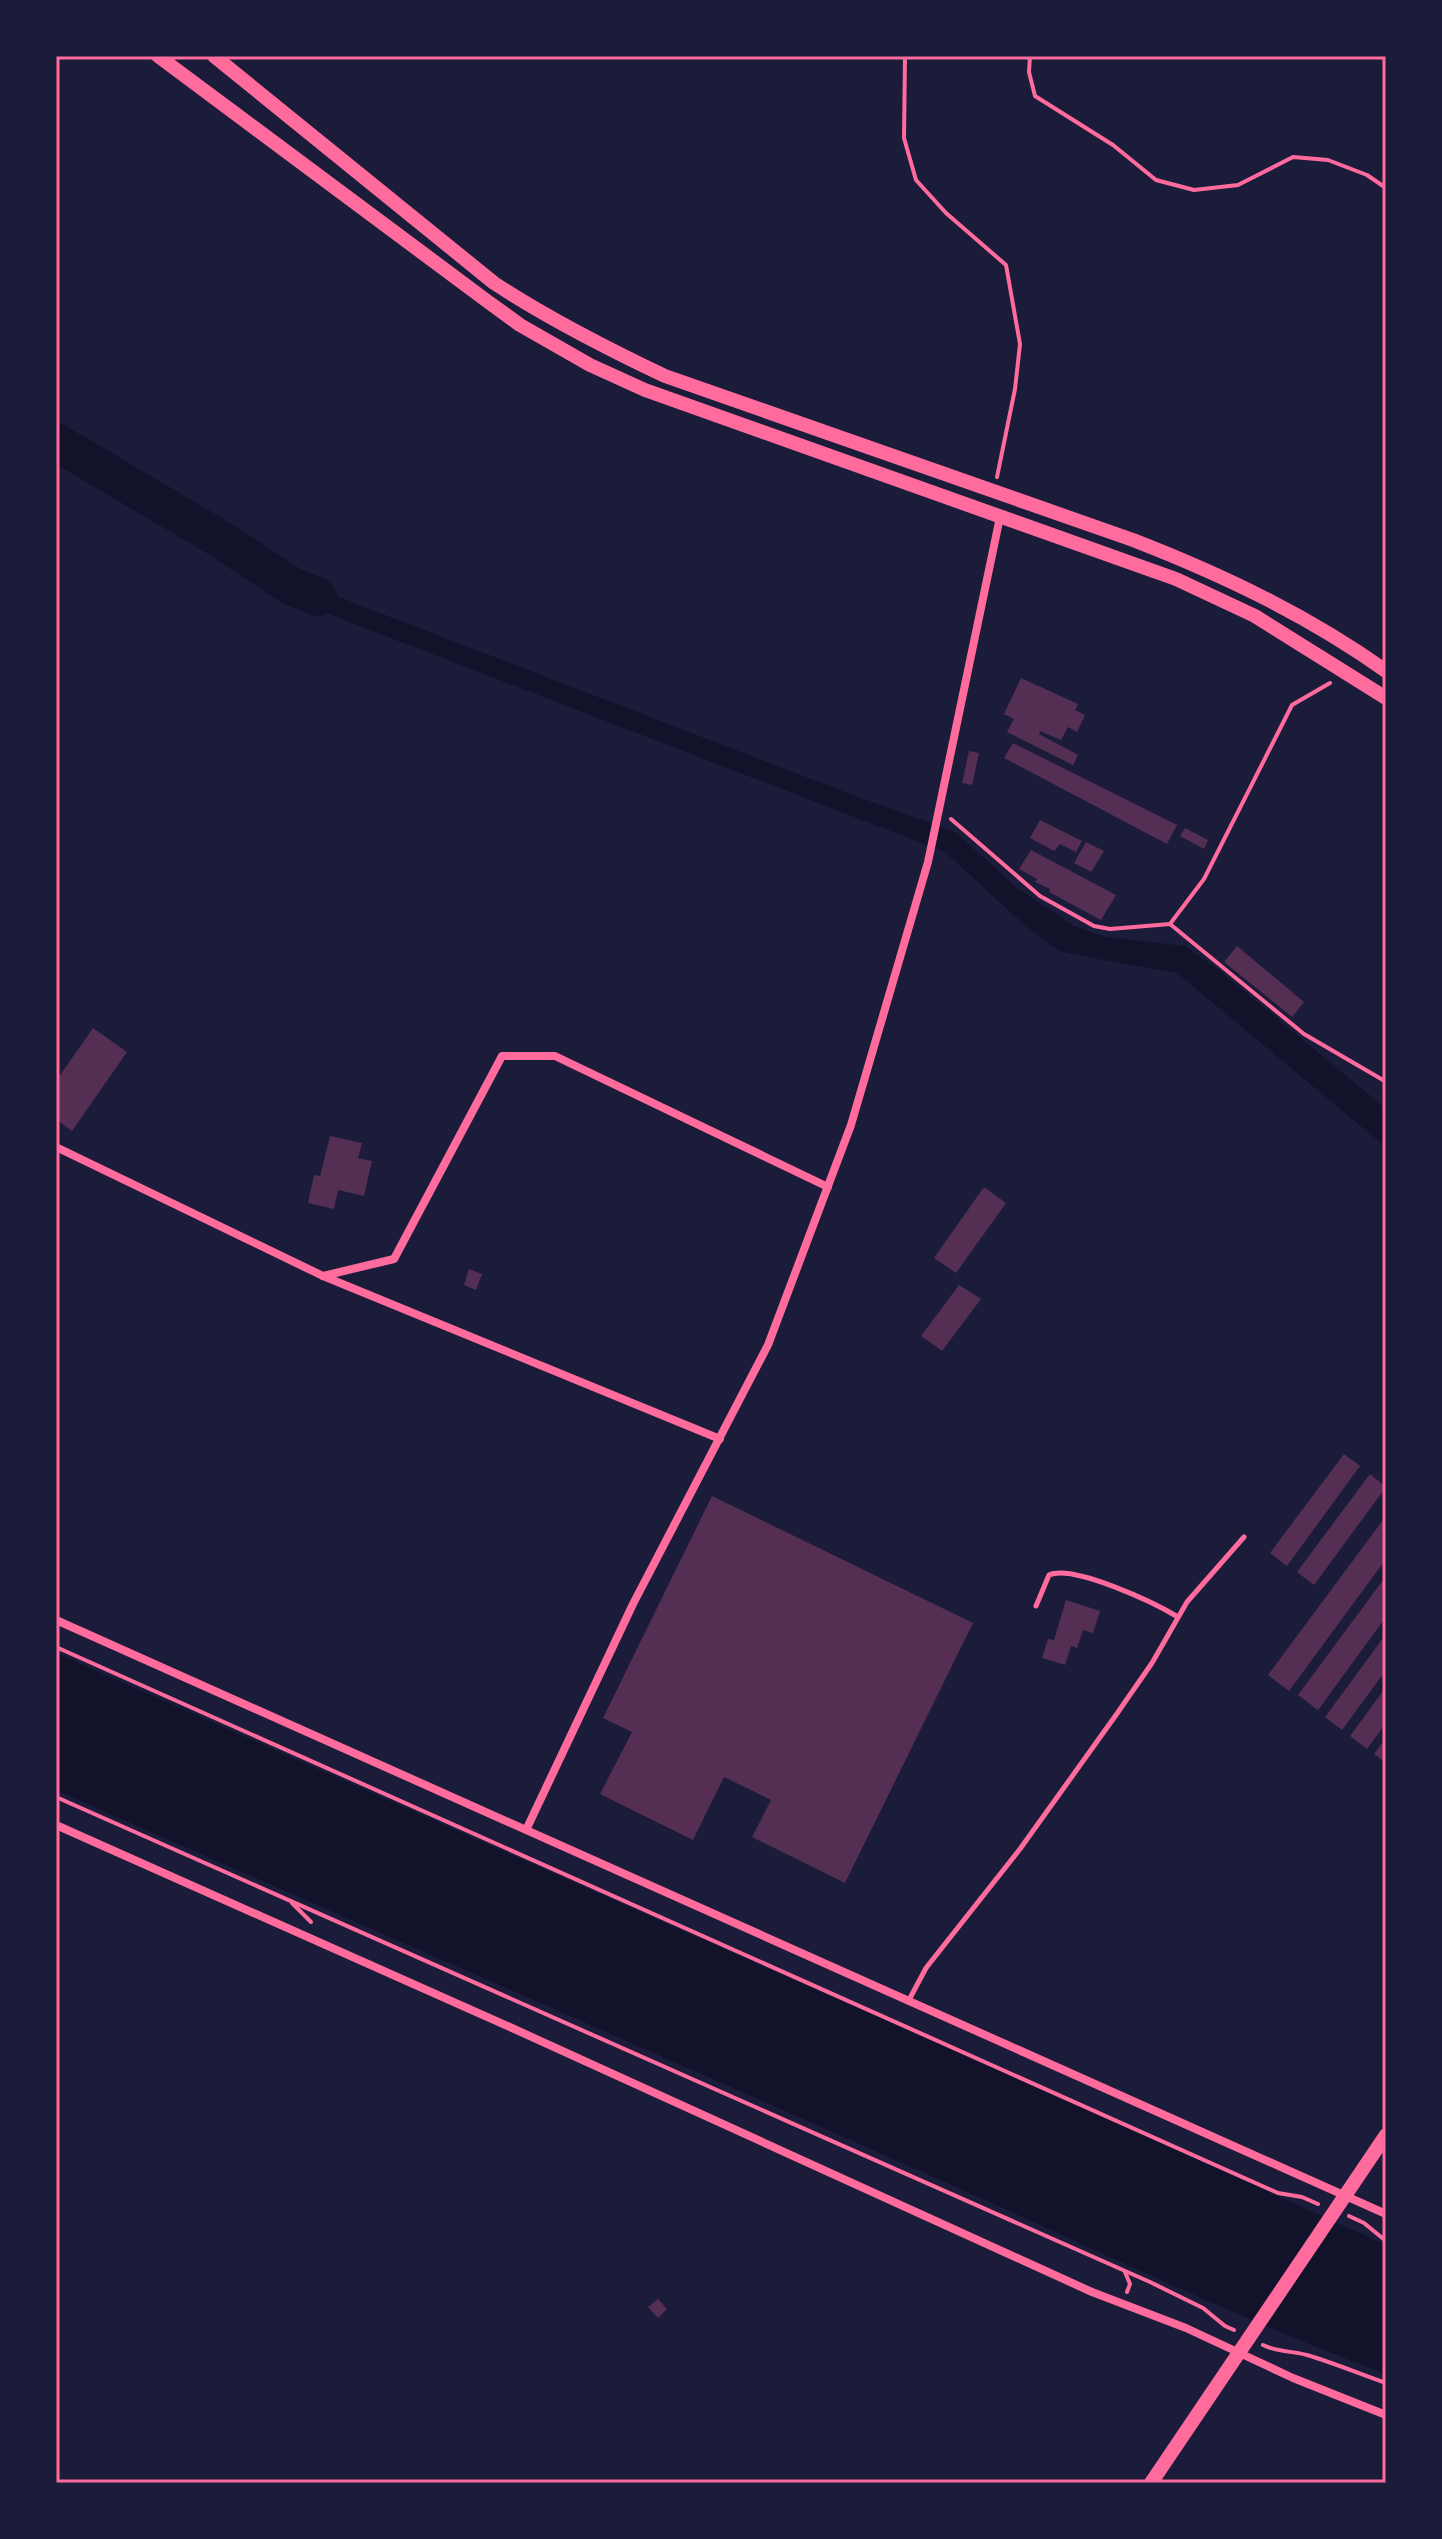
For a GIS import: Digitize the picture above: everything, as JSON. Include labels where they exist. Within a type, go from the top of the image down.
[{"type":"main road","points":[[158,56],[520,325],[590,365],[659,395],[1176,579],[1255,616],[1386,698]]},
{"type":"main road","points":[[214,56],[494,283],[597,344],[665,376],[1204,568],[1292,611],[1353,647],[1386,671]]},
{"type":"main road","points":[[1151,2483],[1386,2135]]},
{"type":"street","points":[[527,1828],[633,1604],[768,1345],[828,1187],[855,1110],[928,862],[1000,517]]},
{"type":"street","points":[[323,1276],[394,1259],[502,1056],[555,1056],[828,1187]]},
{"type":"street","points":[[56,1147],[323,1276],[720,1439]]},
{"type":"street","points":[[56,1620],[1386,2214]]},
{"type":"street","points":[[56,1825],[512,2028],[1078,2286],[1186,2328],[1293,2378],[1386,2415]]},
{"type":"lane","points":[[1000,493],[1000,517]]},
{"type":"lane","points":[[1035,529],[1041,508]]},
{"type":"lane","points":[[909,2001],[930,1962],[1020,1849],[1116,1715],[1152,1663],[1178,1617],[1244,1537]]},
{"type":"lane","points":[[1036,1606],[1049,1575],[1064,1572],[1122,1590],[1178,1617]]},
{"type":"path","points":[[905,56],[904,138],[916,180],[946,213],[1006,265],[1020,344],[1000,493]]},
{"type":"path","points":[[1030,56],[1029,72],[1035,96],[1113,145],[1156,180],[1194,190],[1238,185],[1293,157],[1328,160],[1367,175],[1386,188]]},
{"type":"path","points":[[1170,924],[1204,879],[1292,705],[1329,686],[1340,667]]},
{"type":"path","points":[[940,809],[1040,896],[1094,926],[1110,929],[1170,924],[1304,1034],[1383,1080],[1386,1076]]},
{"type":"path","points":[[56,1647],[1278,2193],[1302,2197],[1327,2207]]},
{"type":"path","points":[[56,1797],[1150,2282],[1203,2308],[1237,2332]]},
{"type":"path","points":[[1339,2212],[1364,2223],[1386,2241]]},
{"type":"path","points":[[1262,2344],[1275,2350],[1291,2350],[1386,2383]]},
{"type":"shaded area","points":[[276,565],[289,577],[372,610],[955,832],[1017,888],[1074,926],[1105,937],[1185,946],[1215,967],[1386,1109],[1386,1147],[1177,973],[1060,951],[1029,929],[945,852],[290,599],[269,577]]},
{"type":"shaded area","points":[[56,1653],[1386,2245],[1386,2374],[1199,2297],[953,2185],[56,1790]]},
{"type":"building","points":[[1021,678],[1078,704],[1075,710],[1085,715],[1077,732],[1068,727],[1061,740],[1040,731],[1039,734],[1078,755],[1073,765],[1007,732],[1014,719],[1004,714]]},
{"type":"building","points":[[1013,743],[1177,825],[1167,844],[1004,758]]},
{"type":"building","points":[[969,751],[979,753],[972,785],[962,783]]},
{"type":"building","points":[[1040,820],[1082,841],[1076,852],[1060,844],[1054,851],[1030,838]]},
{"type":"building","points":[[1185,828],[1208,840],[1204,849],[1180,836]]},
{"type":"building","points":[[1086,842],[1104,851],[1091,872],[1074,863]]},
{"type":"building","points":[[1031,850],[1116,895],[1101,920],[1049,892],[1050,889],[1035,882],[1037,879],[1019,869]]},
{"type":"building","points":[[1237,946],[1304,1002],[1292,1017],[1224,962]]},
{"type":"building","points":[[93,1028],[127,1052],[72,1131],[56,1119],[56,1081]]},
{"type":"building","points":[[330,1136],[362,1143],[358,1158],[372,1161],[364,1196],[338,1190],[334,1209],[308,1203],[314,1175],[320,1176]]},
{"type":"building","points":[[984,1187],[1006,1203],[956,1273],[934,1258]]},
{"type":"building","points":[[469,1269],[482,1274],[476,1290],[464,1285]]},
{"type":"building","points":[[959,1285],[981,1299],[942,1351],[921,1336]]},
{"type":"building","points":[[1344,1454],[1360,1466],[1287,1566],[1270,1553]]},
{"type":"building","points":[[1370,1474],[1386,1487],[1314,1585],[1297,1572]]},
{"type":"building","points":[[712,1496],[973,1623],[845,1883],[752,1837],[771,1800],[724,1777],[693,1840],[600,1794],[632,1732],[603,1718]]},
{"type":"building","points":[[1386,1516],[1386,1559],[1289,1691],[1268,1675]]},
{"type":"building","points":[[1386,1576],[1386,1617],[1318,1710],[1298,1695]]},
{"type":"building","points":[[1066,1600],[1100,1611],[1093,1633],[1083,1630],[1077,1648],[1071,1646],[1065,1665],[1042,1658],[1048,1639],[1054,1640]]},
{"type":"building","points":[[1386,1634],[1386,1670],[1342,1730],[1325,1717]]},
{"type":"building","points":[[1386,1687],[1386,1723],[1367,1749],[1350,1736]]},
{"type":"building","points":[[1386,1738],[1386,1763],[1374,1754]]},
{"type":"building","points":[[658,2299],[667,2309],[658,2318],[648,2307]]},
{"type":"waterway","points":[[56,442],[220,539],[293,587],[318,597]]}]
